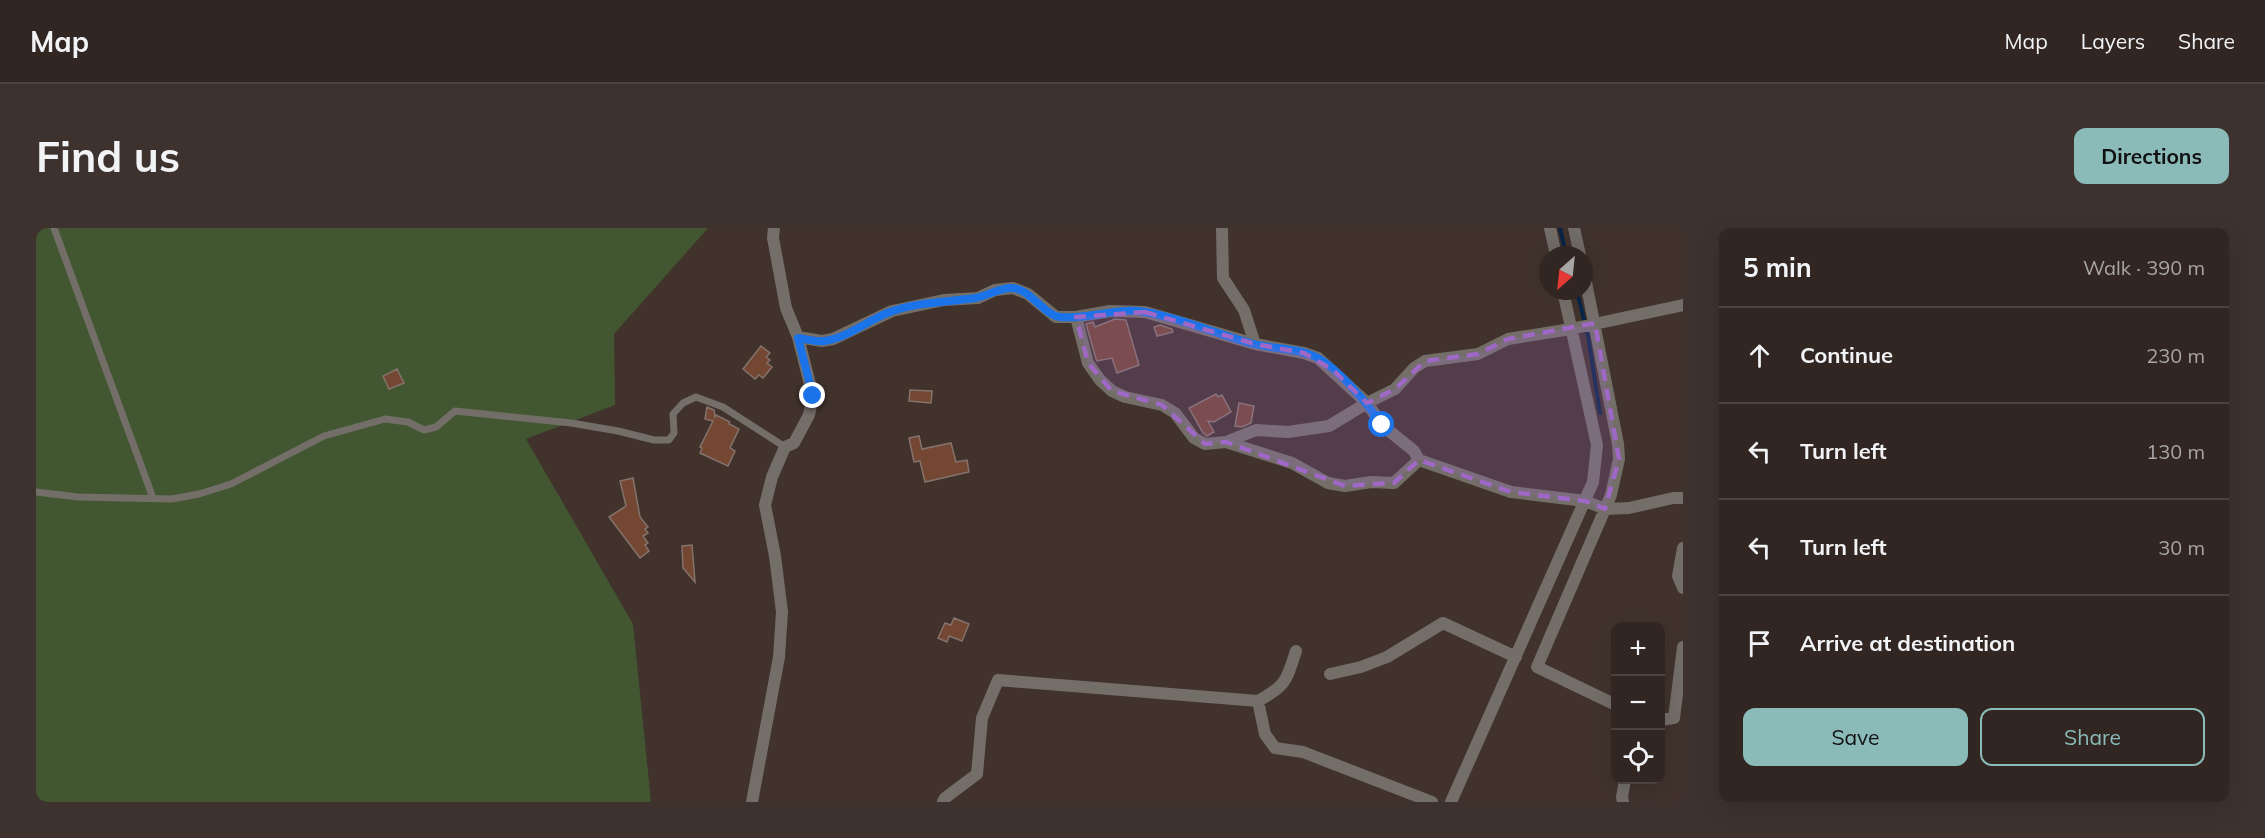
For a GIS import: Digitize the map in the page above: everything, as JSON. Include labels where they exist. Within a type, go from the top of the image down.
[{"type":"street","points":[[752,802],[778,657],[782,612],[775,556],[765,505],[771,477],[785,447],[794,443],[809,415],[813,396],[798,338],[786,308],[773,238],[774,228]]},
{"type":"street","points":[[1222,228],[1223,278],[1244,310],[1255,344]]},
{"type":"street","points":[[1550,228],[1554,246]]},
{"type":"street","points":[[1574,228],[1578,246]]},
{"type":"street","points":[[798,338],[822,341],[833,339],[892,311],[944,300],[978,298],[995,290],[1013,288],[1028,294],[1056,317],[1076,317],[1110,311],[1145,312],[1255,344],[1305,353],[1318,358],[1367,403],[1382,425],[1414,451],[1419,460],[1511,492],[1585,501],[1605,509],[1629,508],[1673,498],[1683,498]]},
{"type":"street","points":[[1451,802],[1593,482],[1597,445],[1565,300]]},
{"type":"street","points":[[1590,300],[1619,459],[1611,495],[1537,667],[1611,703]]},
{"type":"street","points":[[1076,317],[1088,363],[1112,391],[1125,397],[1162,405],[1175,413],[1194,438],[1205,444],[1226,442],[1256,430],[1288,432],[1329,426],[1395,389],[1414,368],[1425,361],[1478,354],[1508,339],[1571,329],[1683,305]]},
{"type":"street","points":[[1226,442],[1292,463],[1328,483],[1345,486],[1371,482],[1394,483],[1419,460]]},
{"type":"street","points":[[1683,548],[1678,576],[1683,588]]},
{"type":"street","points":[[1330,674],[1361,667],[1387,657],[1443,623],[1515,657]]},
{"type":"street","points":[[1665,719],[1674,717],[1683,647]]},
{"type":"street","points":[[943,802],[945,798],[977,774],[982,718],[998,680],[1258,701],[1286,682],[1296,651]]},
{"type":"street","points":[[1258,701],[1265,734],[1275,748],[1303,752],[1432,802]]},
{"type":"street","points":[[1623,802],[1625,784]]},
{"type":"lane","points":[[54,228],[153,498]]},
{"type":"lane","points":[[36,492],[78,497],[172,499],[199,494],[231,484],[324,436],[385,419],[408,422],[424,430],[436,427],[455,411],[571,423],[654,440],[669,440],[674,433],[673,414],[683,403],[696,397],[723,407],[785,447]]},
{"type":"highlighted area","points":[[1145,312],[1255,344],[1304,353],[1333,370],[1367,403],[1395,389],[1425,361],[1478,354],[1508,339],[1595,323],[1619,459],[1605,509],[1585,501],[1511,492],[1419,460],[1394,483],[1345,486],[1226,442],[1205,444],[1162,405],[1112,391],[1088,363],[1076,317]]},
{"type":"green space","points":[[36,228],[708,228],[614,334],[615,405],[526,439],[633,624],[651,802],[36,802]]},
{"type":"building","points":[[1115,319],[1126,320],[1139,365],[1117,373],[1112,358],[1097,361],[1086,324],[1093,322],[1095,327]]},
{"type":"building","points":[[1160,325],[1172,329],[1173,332],[1157,336],[1154,327]]},
{"type":"building","points":[[761,346],[770,353],[766,357],[770,360],[767,363],[772,367],[763,378],[759,375],[755,379],[743,369]]},
{"type":"building","points":[[397,369],[404,383],[389,389],[383,376]]},
{"type":"building","points":[[910,390],[932,391],[931,403],[909,401]]},
{"type":"building","points":[[1216,394],[1218,397],[1222,395],[1231,412],[1214,422],[1208,421],[1214,432],[1207,436],[1189,408]]},
{"type":"building","points":[[1239,403],[1254,406],[1251,423],[1242,427],[1235,426]]},
{"type":"building","points":[[707,407],[714,410],[715,417],[716,415],[730,422],[729,424],[739,429],[730,448],[735,451],[728,466],[700,453],[702,448],[700,447],[713,421],[705,419]]},
{"type":"building","points":[[919,436],[922,449],[951,443],[956,462],[967,460],[969,472],[925,482],[920,461],[914,462],[909,438]]},
{"type":"building","points":[[633,478],[640,517],[648,527],[645,529],[648,533],[643,536],[648,543],[645,545],[649,551],[640,558],[609,517],[626,506],[620,481]]},
{"type":"building","points":[[692,545],[695,582],[683,568],[682,546]]},
{"type":"building","points":[[954,618],[969,624],[962,641],[949,636],[947,642],[938,638],[945,623],[951,625]]},
{"type":"waterway","points":[[1560,228],[1564,246]]},
{"type":"waterway","points":[[1579,300],[1588,336],[1600,413]]},
{"type":"route","points":[[813,396],[798,338],[822,341],[833,339],[892,311],[944,300],[978,298],[995,290],[1013,288],[1028,294],[1056,317],[1076,317],[1110,311],[1145,312],[1255,344],[1305,353],[1318,358],[1333,370],[1367,403],[1382,425]]}]
